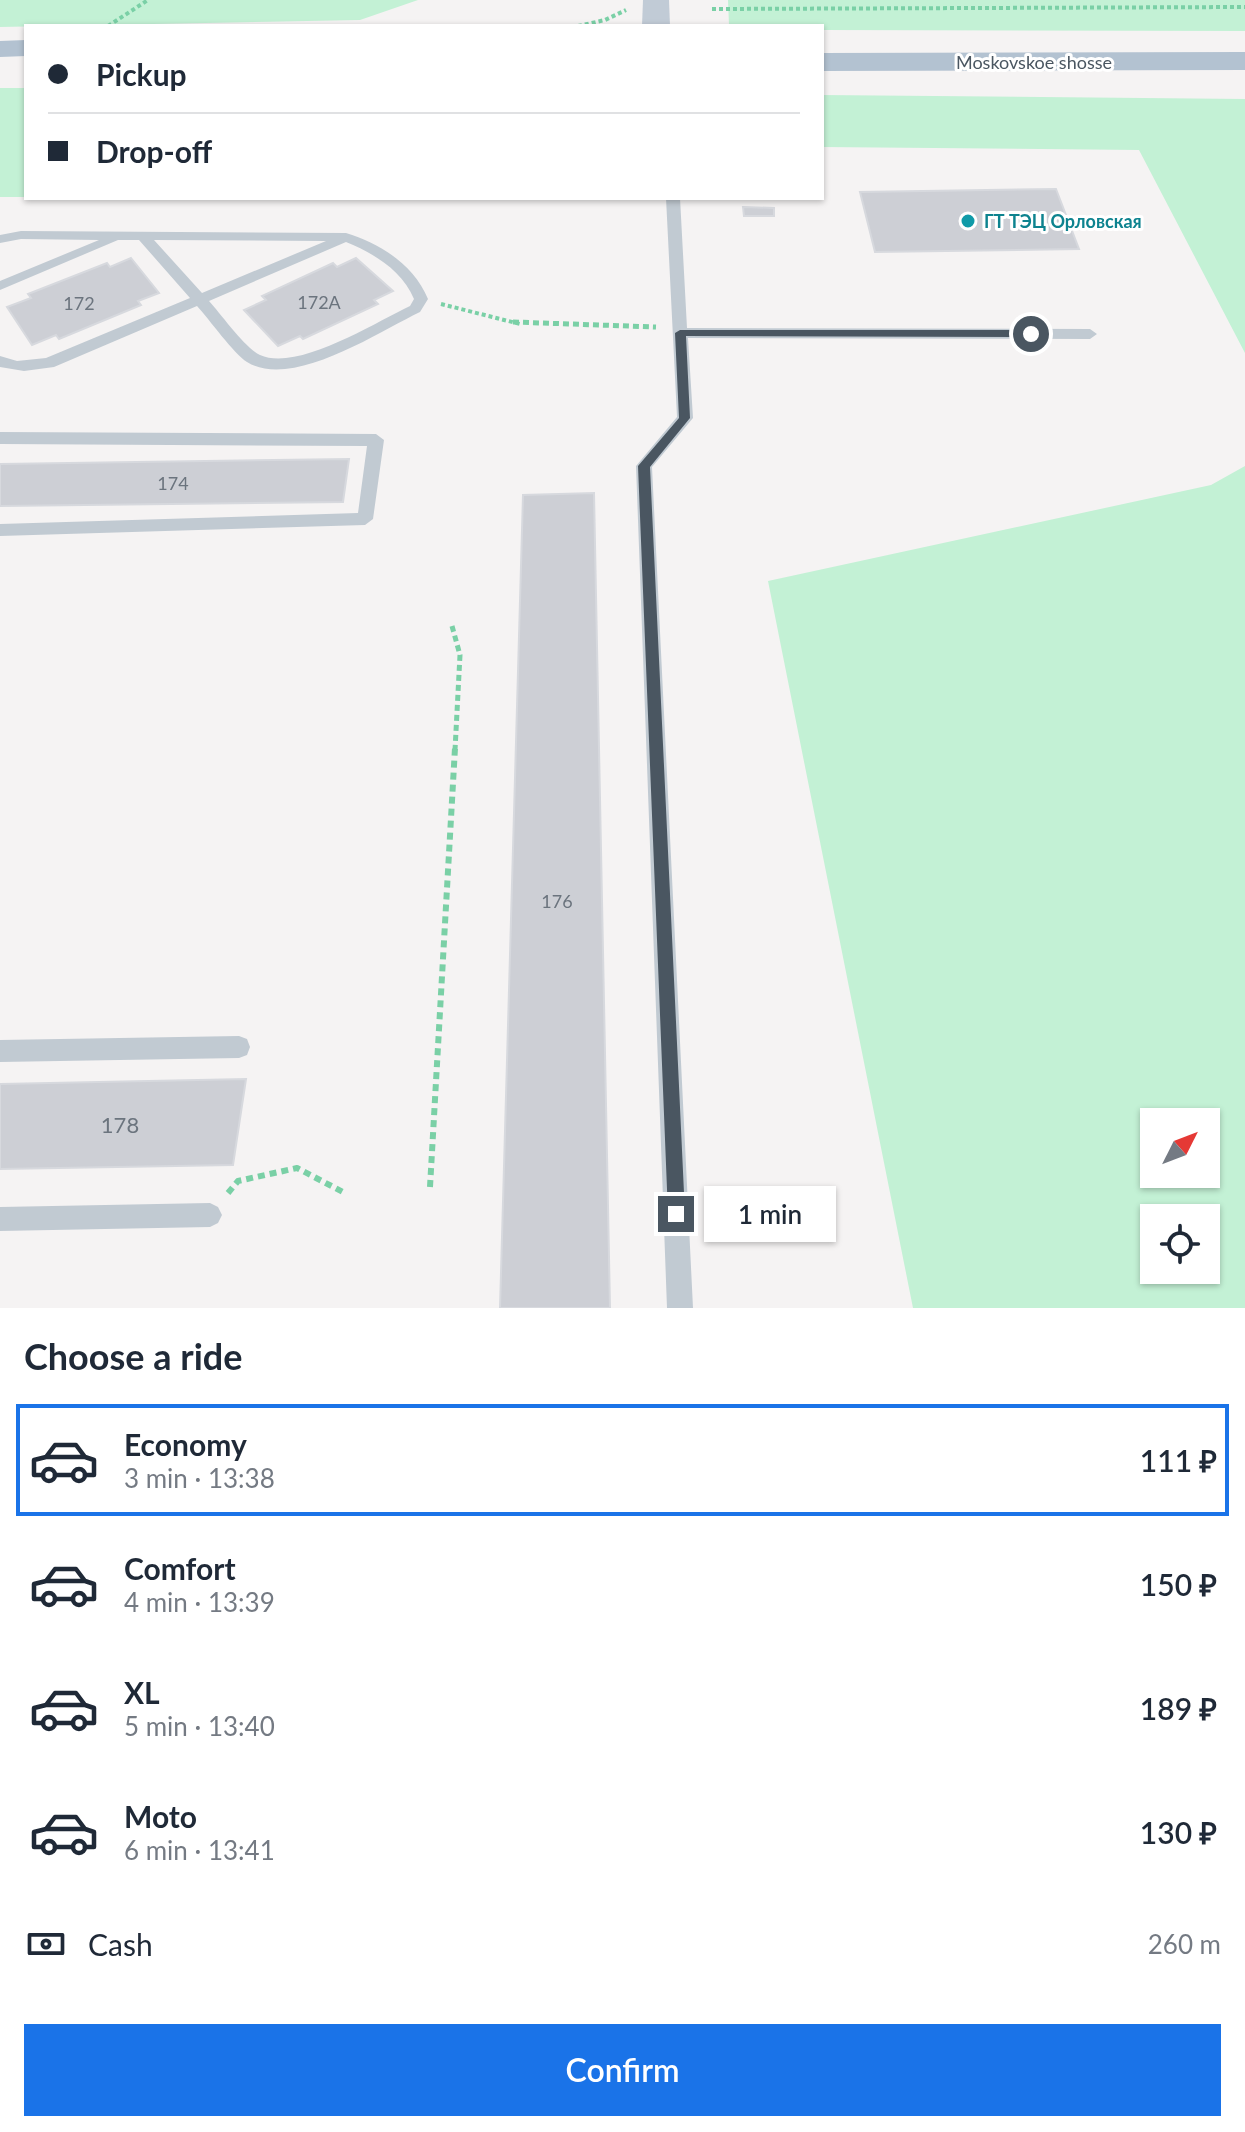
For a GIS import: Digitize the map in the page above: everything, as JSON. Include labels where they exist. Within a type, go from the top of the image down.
[{"type":"main road","points":[[643,4],[655,24]]},
{"type":"main road","name":"Moskovskoe shosse","points":[[824,40],[1245,41]]},
{"type":"main road","points":[[0,49],[24,48]]},
{"type":"main road","name":"Moskovskoe shosse","points":[[824,62],[1245,61]]},
{"type":"main road","points":[[0,63],[24,63]]},
{"type":"lane","points":[[673,200],[685,418],[644,466],[680,1308]]},
{"type":"lane","points":[[0,239],[21,235],[346,237],[369,246],[417,285],[421,299],[415,309],[306,361],[277,365],[252,358],[143,236]]},
{"type":"lane","points":[[0,286],[120,236]]},
{"type":"lane","points":[[2,363],[25,366],[49,363],[346,237]]},
{"type":"lane","points":[[680,330],[1090,334]]},
{"type":"lane","points":[[0,438],[376,440],[365,519],[0,530]]},
{"type":"lane","points":[[0,1051],[239,1047]]},
{"type":"lane","points":[[0,1219],[210,1215]]},
{"type":"path","points":[[111,24],[148,0]]},
{"type":"path","points":[[587,24],[643,4]]},
{"type":"path","points":[[712,9],[1245,7]]},
{"type":"path","points":[[421,299],[523,325],[680,330]]},
{"type":"path","points":[[430,1187],[460,655],[452,626]]},
{"type":"path","points":[[210,1215],[238,1181],[297,1168],[343,1192]]},
{"type":"green space","points":[[0,0],[418,0],[360,20],[24,24],[24,27],[0,27]]},
{"type":"green space","points":[[728,0],[1245,0],[1245,31],[824,30],[824,24],[729,24]]},
{"type":"green space","points":[[0,88],[24,88],[24,197],[0,197]]},
{"type":"green space","points":[[824,95],[1245,99],[1245,353],[1139,150],[824,147]]},
{"type":"green space","points":[[1245,466],[1245,1308],[913,1308],[768,581],[1211,485]]},
{"type":"building","name":"ГТ ТЭЦ Орловская","points":[[1056,189],[1079,249],[875,252],[860,192]]},
{"type":"building","points":[[743,207],[774,208],[774,216],[744,216]]},
{"type":"building","points":[[131,258],[159,293],[138,301],[141,305],[59,339],[56,335],[32,345],[7,307],[31,298],[28,294],[107,263],[110,267]]},
{"type":"building","points":[[356,258],[393,291],[374,300],[378,304],[303,339],[300,336],[278,346],[244,310],[266,300],[262,296],[333,263],[337,267]]},
{"type":"building","points":[[349,459],[343,502],[0,506],[0,464]]},
{"type":"building","points":[[594,493],[610,1308],[500,1308],[523,495]]},
{"type":"building","points":[[246,1079],[233,1165],[0,1169],[0,1084]]},
{"type":"place","name":"ГТ ТЭЦ Орловская","points":[[968,221]]},
{"type":"route","points":[[676,1214],[644,466],[685,418],[680,333],[1031,334]]}]
